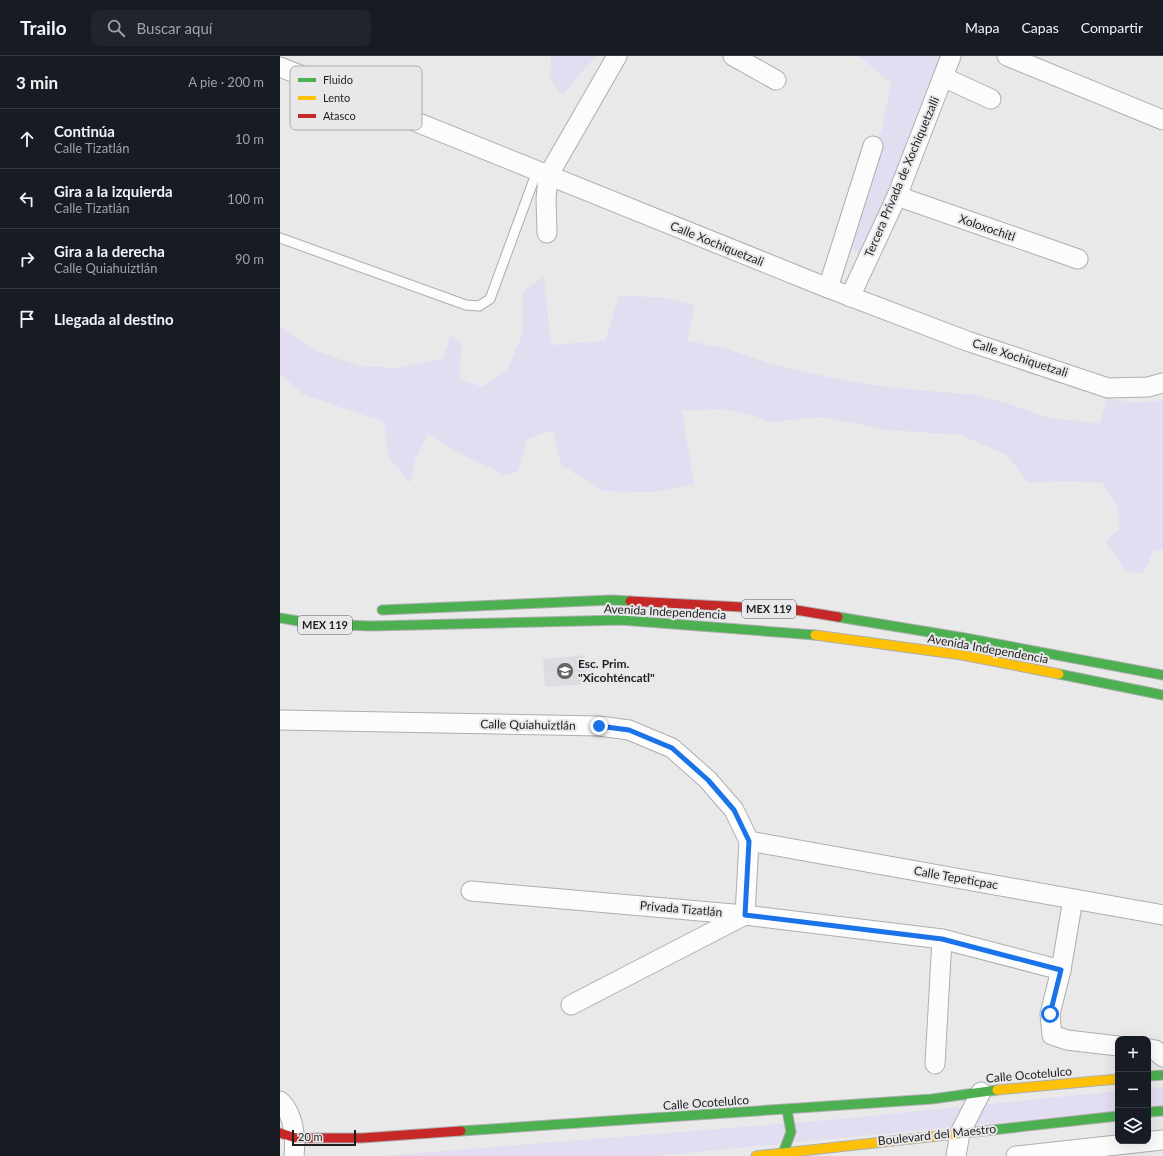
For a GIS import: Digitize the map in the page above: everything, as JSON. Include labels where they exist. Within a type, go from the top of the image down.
[{"type":"main road","name":"Avenida Independencia","points":[[370,611],[611,600],[796,610],[965,638],[1163,675]]},
{"type":"main road","name":"MEX 119","points":[[280,613],[303,612]]},
{"type":"main road","name":"Avenida Independencia","points":[[280,618],[316,624],[371,626],[621,620],[796,632],[962,655],[1163,695]]},
{"type":"main road","points":[[1151,1076],[1163,1075]]},
{"type":"main road","name":"Calle Ocotelulco","points":[[290,1142],[787,1110],[932,1099],[981,1092],[1115,1079]]},
{"type":"main road","points":[[783,1153],[790,1138],[792,1125],[787,1110]]},
{"type":"main road","points":[[1151,1112],[1163,1111]]},
{"type":"main road","name":"Boulevard del Maestro","points":[[756,1156],[1115,1116]]},
{"type":"street","points":[[547,233],[546,199],[543,173],[617,56]]},
{"type":"street","points":[[734,56],[776,80]]},
{"type":"street","name":"Tercera Privada de Xochiquetzalli","points":[[850,297],[897,196],[951,56]]},
{"type":"street","points":[[1008,56],[1163,120]]},
{"type":"street","points":[[943,77],[991,99]]},
{"type":"street","name":"Calle Xochiquetzali","points":[[422,122],[543,173],[850,297],[967,341],[1108,388],[1148,387],[1163,383]]},
{"type":"street","points":[[828,288],[873,146]]},
{"type":"street","name":"Xoloxochitl","points":[[897,196],[1078,260]]},
{"type":"street","name":"Calle Quiahuiztlán","points":[[280,720],[599,726],[629,730],[672,748],[708,780],[734,810],[749,841],[745,915]]},
{"type":"street","name":"Calle Tepeticpac","points":[[749,841],[1163,915]]},
{"type":"street","name":"Privada Tizatlán","points":[[471,891],[745,915]]},
{"type":"street","points":[[1073,899],[1061,970],[1050,1014],[1052,1035],[1067,1040],[1115,1046]]},
{"type":"street","points":[[745,915],[942,939],[1061,970]]},
{"type":"street","name":"Privada Tizatlán","points":[[571,1005],[745,915]]},
{"type":"street","points":[[935,1064],[942,971],[942,939]]},
{"type":"street","points":[[1151,1049],[1156,1050],[1163,1057]]},
{"type":"street","points":[[956,1156],[960,1133],[981,1092]]},
{"type":"street","points":[[280,1101],[286,1107],[290,1142]]},
{"type":"street","points":[[1016,1156],[1163,1140]]},
{"type":"lane","points":[[280,238],[466,305],[479,306],[490,299],[543,173]]},
{"type":"shaded area","points":[[551,56],[596,56],[562,95],[550,78]]},
{"type":"shaded area","points":[[856,56],[945,56],[910,154],[860,254],[844,242],[845,208],[882,129],[891,83],[864,60]]},
{"type":"shaded area","points":[[544,276],[551,345],[605,341],[619,296],[658,297],[695,305],[687,341],[725,348],[771,364],[846,381],[895,388],[976,395],[1009,404],[1049,418],[1100,423],[1107,398],[1138,403],[1163,400],[1163,550],[1154,551],[1142,574],[1125,570],[1105,541],[1119,530],[1118,507],[1103,483],[1066,481],[1028,483],[1007,455],[960,435],[889,430],[822,417],[771,422],[752,415],[721,409],[682,411],[694,484],[655,492],[603,491],[561,465],[553,430],[527,439],[518,472],[505,475],[461,454],[429,434],[416,457],[410,483],[388,456],[384,422],[304,395],[280,374],[280,326],[319,352],[360,366],[395,368],[442,359],[451,336],[462,345],[459,379],[483,387],[507,371],[522,335],[523,292]]},
{"type":"shaded area","name":"Esc. Prim. \"Xicohténcatl\"","points":[[585,655],[587,684],[545,687],[543,659]]},
{"type":"shaded area","points":[[1163,1087],[1163,1107],[1151,1108],[1151,1089]]},
{"type":"shaded area","points":[[1115,1091],[1115,1111],[656,1156],[381,1156],[829,1120]]},
{"type":"traffic: fast","points":[[382,610],[611,600],[630,601]]},
{"type":"traffic: fast","points":[[838,617],[965,638],[1163,675]]},
{"type":"traffic: fast","points":[[280,618],[316,624],[371,626],[621,620],[815,635]]},
{"type":"traffic: fast","points":[[1059,674],[1163,695]]},
{"type":"traffic: fast","points":[[1151,1076],[1163,1075]]},
{"type":"traffic: fast","points":[[461,1131],[932,1099],[997,1090]]},
{"type":"traffic: fast","points":[[783,1153],[791,1132],[787,1110]]},
{"type":"traffic: fast","points":[[1151,1112],[1163,1111]]},
{"type":"traffic: fast","points":[[956,1134],[1115,1116]]},
{"type":"traffic: slow","points":[[815,635],[962,655],[1059,674]]},
{"type":"traffic: slow","points":[[997,1090],[1115,1079]]},
{"type":"traffic: slow","points":[[756,1156],[956,1134]]},
{"type":"traffic: jam","points":[[630,601],[796,610],[838,617]]},
{"type":"traffic: jam","points":[[280,1133],[296,1138],[362,1138],[461,1131]]},
{"type":"place","name":"Esc. Prim. \"Xicohténcatl\"","points":[[565,671]]},
{"type":"route","points":[[599,726],[629,730],[672,748],[708,780],[734,810],[749,841],[745,915],[942,939],[1061,970],[1050,1014]]}]
